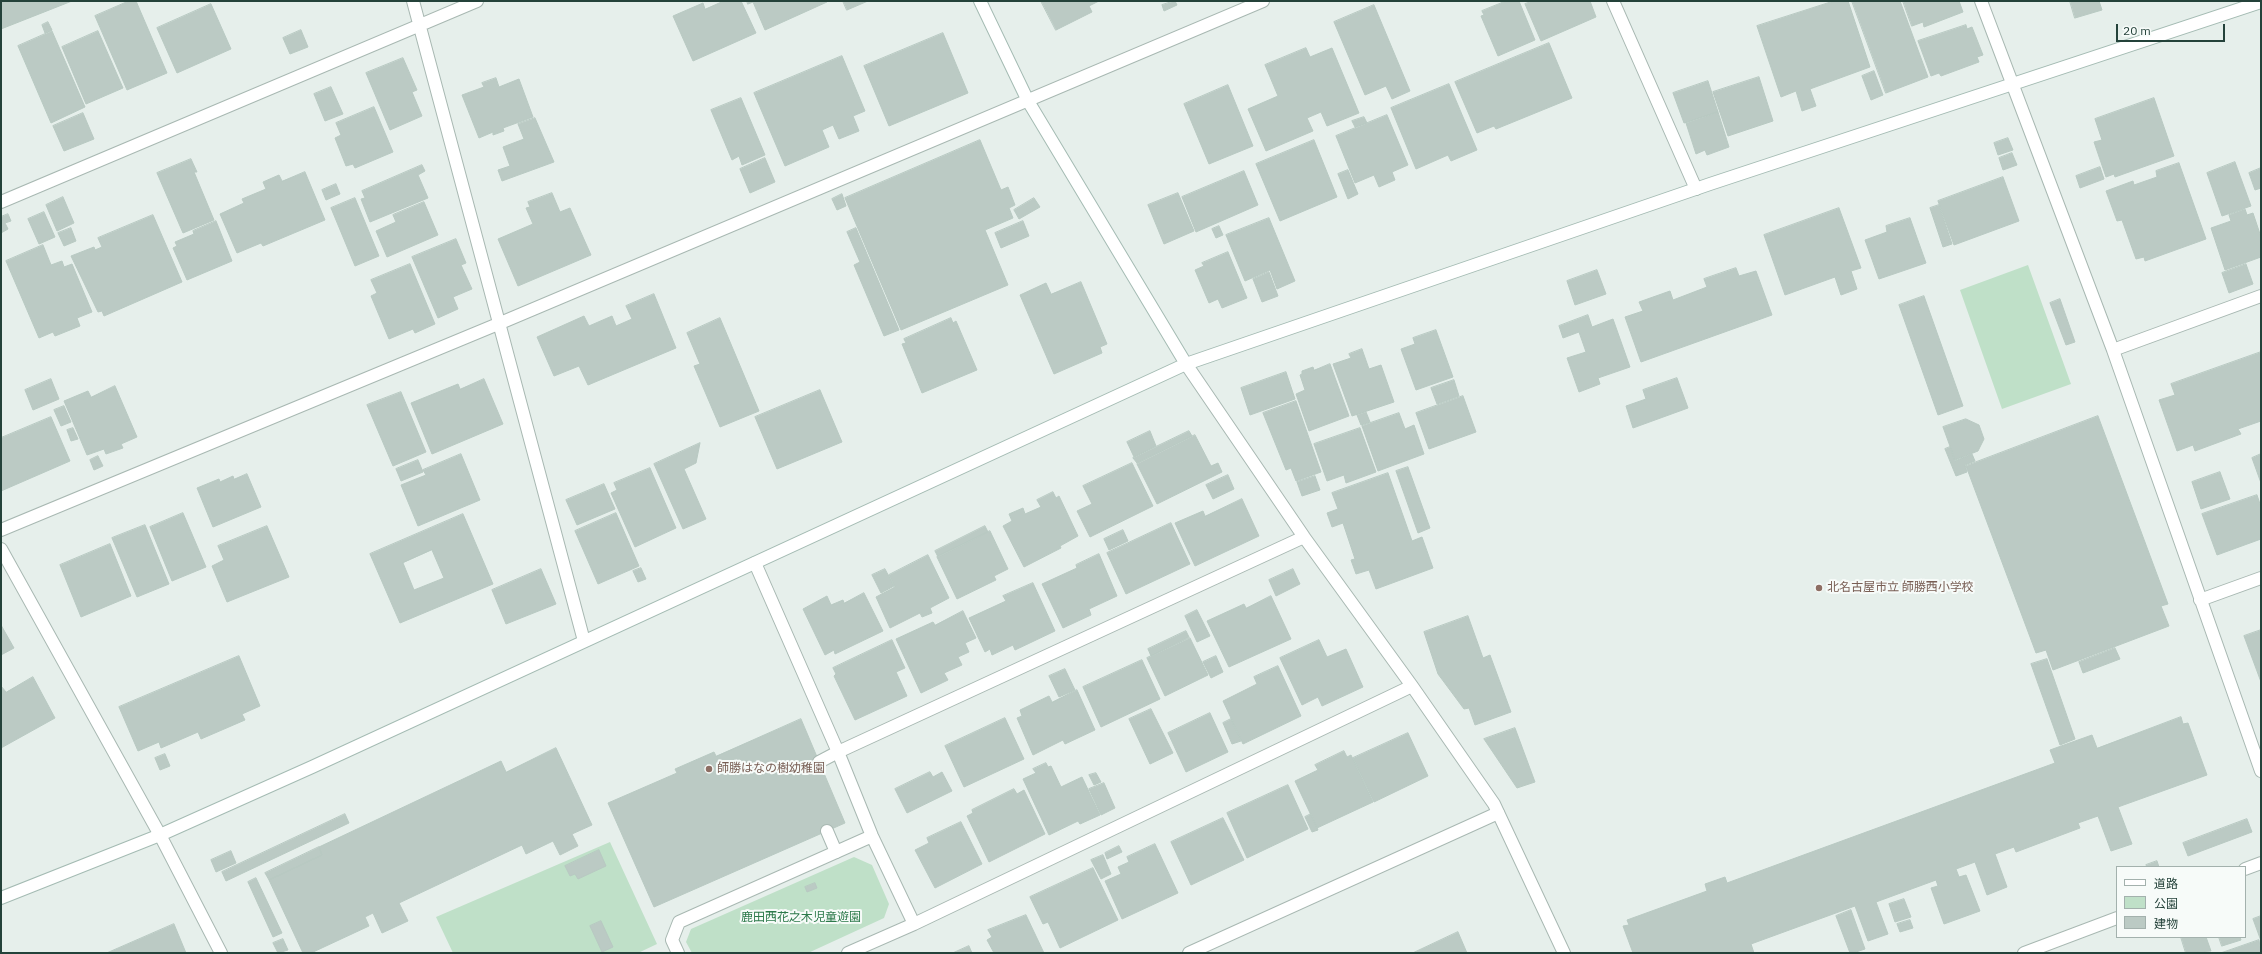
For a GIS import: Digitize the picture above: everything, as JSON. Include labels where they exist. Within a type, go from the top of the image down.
[{"type":"street","points":[[413,1],[498,324],[584,641]]},
{"type":"street","points":[[1,202],[477,1]]},
{"type":"street","points":[[980,1],[1028,100],[1186,364],[1304,537],[1412,686],[1494,804],[1564,953]]},
{"type":"street","points":[[1,530],[498,324],[1263,1]]},
{"type":"street","points":[[1613,1],[1696,189]]},
{"type":"street","points":[[1982,1],[2012,85],[2113,350],[2261,771]]},
{"type":"street","points":[[1,898],[160,835],[392,731],[1186,364],[1696,189],[2261,2]]},
{"type":"street","points":[[2113,350],[2261,296]]},
{"type":"street","points":[[819,762],[1304,537]]},
{"type":"street","points":[[1,549],[160,835],[221,953]]},
{"type":"street","points":[[755,563],[838,752],[872,836],[914,924]]},
{"type":"street","points":[[2200,600],[2261,578]]},
{"type":"street","points":[[848,953],[914,924],[1412,686]]},
{"type":"street","points":[[1189,953],[1498,814]]},
{"type":"street","points":[[827,832],[836,852]]},
{"type":"street","points":[[678,953],[672,940],[679,922],[872,836]]},
{"type":"street","points":[[2246,870],[2261,863]]},
{"type":"street","points":[[2024,953],[2116,918]]},
{"type":"green space","points":[[2028,265],[2071,384],[2002,409],[1960,290]]},
{"type":"green space","points":[[610,842],[657,944],[638,953],[453,953],[436,917]]},
{"type":"green space","name":"鹿田西花之木児童遊園","points":[[854,857],[872,865],[889,904],[884,918],[808,953],[692,953],[686,942],[691,929]]},
{"type":"building","points":[[1,1],[72,1],[1,29]]},
{"type":"building","points":[[129,1],[136,1],[167,73],[127,90],[95,16]]},
{"type":"building","points":[[724,1],[741,1],[756,33],[693,61],[673,16],[703,3],[705,9]]},
{"type":"building","points":[[747,1],[827,2],[765,30],[753,2],[748,4]]},
{"type":"building","points":[[843,1],[868,1],[847,10]]},
{"type":"building","points":[[1041,1],[1099,1],[1089,6],[1092,12],[1056,30]]},
{"type":"building","points":[[1175,1],[1177,5],[1164,11],[1162,5]]},
{"type":"building","points":[[1506,1],[1519,1],[1535,40],[1498,56],[1481,16],[1484,15],[1482,11]]},
{"type":"building","points":[[1533,1],[1590,1],[1596,17],[1541,41],[1525,4]]},
{"type":"building","points":[[1834,1],[1848,1],[1870,67],[1810,89],[1816,106],[1802,111],[1796,91],[1781,97],[1757,26]]},
{"type":"building","points":[[1852,1],[1900,1],[1928,77],[1886,93]]},
{"type":"building","points":[[1903,1],[1959,1],[1963,12],[1924,27],[1923,22],[1912,26]]},
{"type":"building","points":[[2070,1],[2099,1],[2102,10],[2075,18]]},
{"type":"building","points":[[211,4],[231,49],[177,73],[157,28]]},
{"type":"building","points":[[1374,5],[1410,91],[1392,99],[1386,86],[1365,95],[1334,22]]},
{"type":"building","points":[[48,22],[52,30],[45,33],[42,25]]},
{"type":"building","points":[[1966,25],[1967,29],[1972,27],[1983,55],[1977,57],[1979,62],[1941,76],[1939,73],[1931,76],[1918,41]]},
{"type":"building","points":[[301,30],[308,47],[290,54],[283,38]]},
{"type":"building","points":[[52,31],[85,107],[51,123],[18,46]]},
{"type":"building","points":[[98,31],[123,88],[86,104],[62,47]]},
{"type":"building","points":[[943,33],[968,93],[889,126],[864,66]]},
{"type":"building","points":[[1549,43],[1572,98],[1496,129],[1494,126],[1477,133],[1455,82]]},
{"type":"building","points":[[1306,48],[1310,57],[1332,48],[1359,113],[1327,126],[1321,112],[1307,118],[1313,131],[1266,151],[1248,109],[1278,96],[1265,65]]},
{"type":"building","points":[[842,56],[865,111],[853,116],[859,131],[839,139],[833,125],[822,130],[829,147],[785,166],[754,93]]},
{"type":"building","points":[[403,58],[417,90],[412,92],[422,116],[390,130],[366,73]]},
{"type":"building","points":[[1874,71],[1883,95],[1871,100],[1862,76]]},
{"type":"building","points":[[1759,77],[1773,121],[1728,136],[1713,92]]},
{"type":"building","points":[[496,78],[499,87],[519,79],[533,117],[503,128],[504,131],[493,135],[493,132],[479,138],[462,95],[484,87],[482,83]]},
{"type":"building","points":[[1708,81],[1718,112],[1684,123],[1673,93]]},
{"type":"building","points":[[1449,84],[1477,150],[1451,161],[1448,155],[1416,169],[1391,108]]},
{"type":"building","points":[[1228,85],[1253,146],[1209,164],[1184,104]]},
{"type":"building","points":[[331,87],[343,114],[325,121],[314,94]]},
{"type":"building","points":[[741,98],[765,155],[742,165],[739,156],[732,160],[711,110]]},
{"type":"building","points":[[2154,98],[2174,156],[2115,177],[2114,174],[2106,177],[2094,142],[2102,140],[2095,119]]},
{"type":"building","points":[[374,107],[393,152],[355,168],[353,164],[346,166],[335,138],[341,135],[336,123]]},
{"type":"building","points":[[1718,112],[1729,147],[1707,155],[1705,150],[1696,154],[1686,123]]},
{"type":"building","points":[[83,113],[94,139],[64,151],[53,126]]},
{"type":"building","points":[[1387,115],[1408,165],[1392,172],[1395,180],[1379,187],[1374,175],[1355,183],[1336,136]]},
{"type":"building","points":[[1364,117],[1367,123],[1355,127],[1352,121]]},
{"type":"building","points":[[535,118],[554,162],[502,181],[498,170],[510,166],[503,147],[524,139],[518,124]]},
{"type":"building","points":[[2008,138],[2013,150],[1998,155],[1994,143]]},
{"type":"building","points":[[980,140],[1001,190],[1008,187],[1015,205],[1009,208],[1013,218],[985,230],[1008,285],[901,330],[845,198]]},
{"type":"building","points":[[1314,140],[1337,197],[1280,221],[1256,164]]},
{"type":"building","points":[[2012,153],[2017,165],[2003,170],[1999,158]]},
{"type":"building","points":[[765,158],[775,182],[750,193],[740,169]]},
{"type":"building","points":[[191,159],[197,172],[194,172],[214,220],[183,233],[157,173]]},
{"type":"building","points":[[2235,162],[2251,206],[2222,216],[2207,173]]},
{"type":"building","points":[[2179,163],[2206,239],[2145,261],[2144,257],[2136,259],[2122,220],[2117,221],[2106,191],[2133,181],[2134,185],[2157,177],[2156,171]]},
{"type":"building","points":[[422,165],[425,171],[418,175],[428,198],[370,222],[361,199],[365,198],[362,191]]},
{"type":"building","points":[[2100,167],[2104,179],[2080,188],[2076,176]]},
{"type":"building","points":[[2261,168],[2261,188],[2255,190],[2249,173]]},
{"type":"building","points":[[1348,170],[1358,194],[1348,199],[1338,174]]},
{"type":"building","points":[[1244,171],[1258,205],[1196,232],[1182,197]]},
{"type":"building","points":[[305,172],[325,220],[263,246],[261,243],[237,253],[220,214],[244,203],[242,199],[266,189],[263,182],[279,175],[282,181]]},
{"type":"building","points":[[2003,177],[2019,221],[1954,245],[1938,201]]},
{"type":"building","points":[[336,184],[340,194],[326,200],[322,190]]},
{"type":"building","points":[[552,193],[560,212],[570,208],[591,255],[518,286],[498,239],[533,224],[526,208],[530,207],[528,202]]},
{"type":"building","points":[[1178,193],[1194,231],[1164,244],[1148,205]]},
{"type":"building","points":[[842,194],[846,206],[837,210],[832,199]]},
{"type":"building","points":[[63,197],[74,223],[57,231],[46,205]]},
{"type":"building","points":[[355,198],[379,256],[355,266],[331,208]]},
{"type":"building","points":[[1034,198],[1040,207],[1019,219],[1014,210]]},
{"type":"building","points":[[424,202],[438,235],[387,257],[376,231],[396,222],[393,215]]},
{"type":"building","points":[[1939,205],[1952,244],[1943,247],[1930,208]]},
{"type":"building","points":[[1839,208],[1861,268],[1851,271],[1857,289],[1841,295],[1835,277],[1785,295],[1764,235]]},
{"type":"building","points":[[2245,209],[2247,215],[2253,213],[2261,237],[2261,257],[2225,270],[2211,228],[2231,221],[2229,215]]},
{"type":"building","points":[[44,212],[55,237],[39,244],[28,219]]},
{"type":"building","points":[[8,214],[11,221],[5,223],[8,229],[1,233],[1,217]]},
{"type":"building","points":[[153,215],[182,282],[104,316],[102,311],[98,312],[71,256],[94,247],[95,250],[102,247],[98,238]]},
{"type":"building","points":[[1269,218],[1295,281],[1277,289],[1270,270],[1245,281],[1226,235]]},
{"type":"building","points":[[1910,218],[1926,263],[1879,279],[1865,240],[1887,232],[1886,226]]},
{"type":"building","points":[[216,221],[232,261],[187,280],[173,248],[177,246],[175,242],[194,234],[193,231]]},
{"type":"building","points":[[1023,221],[1029,236],[1001,248],[995,233]]},
{"type":"building","points":[[1219,226],[1223,235],[1216,238],[1212,229]]},
{"type":"building","points":[[71,228],[76,241],[64,246],[58,233]]},
{"type":"building","points":[[856,228],[899,330],[884,336],[854,265],[860,262],[847,232]]},
{"type":"building","points":[[456,239],[466,263],[461,265],[472,289],[453,297],[458,309],[438,318],[412,257]]},
{"type":"building","points":[[43,245],[51,265],[62,261],[64,267],[72,264],[92,312],[77,318],[80,326],[55,336],[53,332],[39,338],[6,261]]},
{"type":"building","points":[[1228,252],[1247,298],[1222,308],[1218,299],[1209,303],[1195,270],[1204,266],[1202,263]]},
{"type":"building","points":[[410,264],[435,324],[415,333],[413,329],[389,339],[371,296],[377,293],[371,280]]},
{"type":"building","points":[[2246,264],[2253,284],[2229,293],[2222,273]]},
{"type":"building","points":[[1736,268],[1739,276],[1756,271],[1772,315],[1641,362],[1625,317],[1643,311],[1639,302],[1670,291],[1673,300],[1707,287],[1704,279]]},
{"type":"building","points":[[1597,270],[1606,294],[1575,305],[1567,281]]},
{"type":"building","points":[[1269,272],[1278,296],[1262,302],[1253,279]]},
{"type":"building","points":[[1081,282],[1107,344],[1100,347],[1102,353],[1054,374],[1020,295],[1046,283],[1051,294]]},
{"type":"building","points":[[654,294],[676,348],[588,385],[579,366],[554,376],[537,337],[584,316],[589,326],[612,316],[616,326],[632,319],[626,306]]},
{"type":"building","points":[[1924,296],[1963,406],[1938,415],[1899,305]]},
{"type":"building","points":[[2060,299],[2075,342],[2066,345],[2050,303]]},
{"type":"building","points":[[1588,315],[1592,327],[1613,319],[1630,367],[1598,378],[1600,384],[1579,392],[1567,358],[1586,352],[1579,332],[1563,338],[1559,326]]},
{"type":"building","points":[[720,318],[759,411],[720,427],[694,366],[700,364],[687,333]]},
{"type":"building","points":[[951,318],[953,323],[956,321],[977,370],[922,393],[902,344],[906,343],[904,339]]},
{"type":"building","points":[[1436,330],[1453,377],[1416,390],[1401,349],[1415,344],[1413,338]]},
{"type":"building","points":[[1362,349],[1369,369],[1381,365],[1394,402],[1352,416],[1333,364],[1351,358],[1349,354]]},
{"type":"building","points":[[2261,352],[2261,421],[2238,429],[2241,434],[2195,451],[2193,445],[2177,451],[2159,400],[2175,395],[2171,384]]},
{"type":"building","points":[[1330,364],[1349,416],[1309,431],[1296,394],[1305,390],[1300,375],[1302,374],[1302,371],[1313,367],[1314,370]]},
{"type":"building","points":[[1286,372],[1295,399],[1250,415],[1241,388]]},
{"type":"building","points":[[1677,378],[1688,408],[1633,428],[1626,406],[1646,399],[1643,390]]},
{"type":"building","points":[[51,379],[59,399],[33,410],[25,390]]},
{"type":"building","points":[[484,379],[503,424],[432,454],[411,403],[458,384],[460,389]]},
{"type":"building","points":[[1454,380],[1459,396],[1437,404],[1431,388]]},
{"type":"building","points":[[115,386],[137,437],[121,444],[123,448],[106,454],[104,449],[87,455],[64,401],[88,391],[91,397]]},
{"type":"building","points":[[820,390],[842,442],[777,469],[755,417]]},
{"type":"building","points":[[401,392],[426,452],[393,466],[367,405]]},
{"type":"building","points":[[1463,396],[1476,432],[1429,449],[1416,413]]},
{"type":"building","points":[[1296,401],[1321,472],[1296,481],[1291,468],[1286,470],[1263,413]]},
{"type":"building","points":[[64,406],[71,422],[61,426],[54,410]]},
{"type":"building","points":[[1366,412],[1370,422],[1361,425],[1357,415]]},
{"type":"building","points":[[1399,413],[1405,429],[1414,425],[1424,454],[1378,471],[1362,426]]},
{"type":"building","points":[[2098,416],[2168,604],[2161,606],[2169,626],[2053,670],[2046,650],[2036,653],[1966,466]]},
{"type":"building","points":[[51,417],[70,461],[1,491],[1,438]]},
{"type":"building","points":[[1966,419],[1979,425],[1984,439],[1978,451],[1955,460],[1943,427]]},
{"type":"building","points":[[73,428],[78,439],[71,441],[67,430]]},
{"type":"building","points":[[1360,428],[1376,472],[1346,483],[1344,475],[1327,481],[1314,444]]},
{"type":"building","points":[[1150,431],[1156,446],[1134,457],[1127,442]]},
{"type":"building","points":[[1189,431],[1192,436],[1137,463],[1133,458]]},
{"type":"building","points":[[1195,435],[1211,466],[1218,463],[1222,472],[1157,504],[1137,464]]},
{"type":"building","points":[[700,443],[696,463],[684,469],[706,519],[683,529],[654,464]]},
{"type":"building","points":[[1950,447],[1955,461],[1972,454],[1975,461],[1965,465],[1967,472],[1956,476],[1945,449]]},
{"type":"building","points":[[461,454],[480,500],[418,526],[401,485],[426,475],[423,470]]},
{"type":"building","points":[[2261,454],[2261,483],[2252,458]]},
{"type":"building","points":[[98,456],[103,466],[94,470],[90,460]]},
{"type":"building","points":[[418,460],[423,472],[401,481],[396,469]]},
{"type":"building","points":[[1132,463],[1153,506],[1090,537],[1077,511],[1092,504],[1083,486]]},
{"type":"building","points":[[1408,467],[1430,528],[1418,533],[1396,471]]},
{"type":"building","points":[[650,468],[676,528],[635,547],[611,493],[617,490],[614,483]]},
{"type":"building","points":[[2220,472],[2230,499],[2201,509],[2192,482]]},
{"type":"building","points":[[1388,473],[1412,541],[1422,537],[1433,568],[1376,589],[1369,570],[1356,574],[1351,560],[1355,559],[1343,523],[1332,527],[1327,513],[1338,509],[1332,493]]},
{"type":"building","points":[[247,474],[261,507],[213,527],[197,488],[219,479],[220,482],[233,476],[234,479]]},
{"type":"building","points":[[1228,475],[1234,489],[1213,499],[1206,485]]},
{"type":"building","points":[[1315,476],[1320,490],[1302,496],[1297,482]]},
{"type":"building","points":[[604,484],[615,509],[577,525],[566,500]]},
{"type":"building","points":[[1053,492],[1056,498],[1059,496],[1078,536],[1060,546],[1061,548],[1024,567],[1003,526],[1012,521],[1009,514],[1023,508],[1025,514],[1041,507],[1037,500]]},
{"type":"building","points":[[2257,495],[2261,507],[2261,539],[2217,555],[2202,514]]},
{"type":"building","points":[[1242,499],[1259,536],[1195,566],[1175,523],[1203,511],[1205,516]]},
{"type":"building","points":[[183,513],[206,567],[172,581],[150,527]]},
{"type":"building","points":[[616,513],[639,566],[598,584],[575,531]]},
{"type":"building","points":[[463,514],[493,584],[400,623],[370,554]],"holes":[[[432,550],[444,578],[414,590],[403,563]]]},
{"type":"building","points":[[1171,523],[1190,564],[1126,594],[1107,553]]},
{"type":"building","points":[[145,525],[169,584],[137,597],[112,538]]},
{"type":"building","points":[[267,526],[289,577],[227,602],[212,566],[224,560],[218,546]]},
{"type":"building","points":[[985,526],[988,532],[938,557],[935,551]]},
{"type":"building","points":[[1123,530],[1128,541],[1109,550],[1104,539]]},
{"type":"building","points":[[990,531],[1008,569],[994,576],[996,580],[957,599],[937,557]]},
{"type":"building","points":[[110,544],[131,596],[81,617],[60,565]]},
{"type":"building","points":[[1099,554],[1117,596],[1089,609],[1091,615],[1063,628],[1042,584],[1077,568],[1076,565]]},
{"type":"building","points":[[928,555],[949,598],[930,608],[932,613],[922,617],[920,613],[890,628],[876,597],[895,587],[889,575]]},
{"type":"building","points":[[641,568],[646,579],[638,582],[633,571]]},
{"type":"building","points":[[541,569],[556,604],[506,624],[492,590]]},
{"type":"building","points":[[885,569],[894,586],[881,593],[872,575]]},
{"type":"building","points":[[1293,569],[1300,584],[1276,596],[1269,580]]},
{"type":"building","points":[[1033,583],[1055,631],[1015,650],[1013,645],[992,655],[990,649],[985,652],[969,618],[1006,601],[1003,596]]},
{"type":"building","points":[[864,593],[883,631],[835,654],[834,650],[825,655],[803,609],[827,596],[831,605],[843,600],[844,603]]},
{"type":"building","points":[[1271,596],[1291,639],[1229,667],[1207,621],[1244,604],[1246,608]]},
{"type":"building","points":[[1197,610],[1210,636],[1197,642],[1185,616]]},
{"type":"building","points":[[963,611],[976,638],[965,643],[969,652],[958,657],[962,665],[944,673],[948,680],[921,693],[896,639],[933,622],[935,625]]},
{"type":"building","points":[[1468,616],[1483,658],[1490,655],[1511,712],[1475,725],[1469,708],[1464,709],[1438,674],[1424,632]]},
{"type":"building","points":[[1,625],[14,648],[1,655]]},
{"type":"building","points":[[2261,630],[2261,682],[2244,636]]},
{"type":"building","points":[[1186,631],[1189,637],[1151,656],[1148,649]]},
{"type":"building","points":[[1190,638],[1208,675],[1165,696],[1147,658]]},
{"type":"building","points":[[892,640],[905,668],[896,672],[907,696],[855,720],[834,676],[836,674],[833,668]]},
{"type":"building","points":[[1319,640],[1327,657],[1346,649],[1363,687],[1322,706],[1318,697],[1302,705],[1280,658]]},
{"type":"building","points":[[2115,648],[2120,659],[2083,673],[2079,662]]},
{"type":"building","points":[[239,656],[260,706],[242,714],[245,720],[201,739],[198,732],[161,748],[159,742],[138,751],[119,707]]},
{"type":"building","points":[[1216,656],[1223,672],[1211,678],[1203,662]]},
{"type":"building","points":[[2047,659],[2075,739],[2060,745],[2031,664]]},
{"type":"building","points":[[1142,660],[1160,699],[1101,727],[1083,687]]},
{"type":"building","points":[[1278,666],[1301,716],[1243,744],[1223,701],[1257,684],[1254,677]]},
{"type":"building","points":[[1065,669],[1075,690],[1059,697],[1049,676]]},
{"type":"building","points":[[33,677],[55,718],[1,748],[1,686],[6,692]]},
{"type":"building","points":[[1077,690],[1095,730],[1065,744],[1063,740],[1033,755],[1017,718],[1022,716],[1020,710],[1049,696],[1052,702]]},
{"type":"building","points":[[1151,709],[1173,753],[1150,764],[1129,719]]},
{"type":"building","points":[[1210,713],[1228,752],[1186,772],[1168,733]]},
{"type":"building","points":[[2181,717],[2183,724],[2188,723],[2207,775],[2118,807],[2132,844],[2111,851],[2098,816],[2078,823],[2080,828],[2016,852],[2014,847],[1995,854],[2007,887],[1987,895],[1975,862],[1956,869],[1959,877],[1966,875],[1980,911],[1944,924],[1931,888],[1938,886],[1936,880],[1876,902],[1888,934],[1868,941],[1855,906],[1751,944],[1754,953],[1633,953],[1623,926],[1629,925],[1627,920],[1707,891],[1705,884],[1725,877],[1727,883],[2055,763],[2050,750],[2092,735],[2097,748]]},
{"type":"building","points":[[1005,718],[1024,759],[964,787],[945,746]]},
{"type":"building","points":[[801,719],[845,823],[654,907],[608,803],[677,773],[675,769],[714,752],[716,756]]},
{"type":"building","points":[[1231,719],[1241,741],[1232,744],[1223,723]]},
{"type":"building","points":[[1515,728],[1535,782],[1517,788],[1484,739]]},
{"type":"building","points":[[1408,733],[1428,776],[1374,802],[1353,758]]},
{"type":"building","points":[[556,748],[592,825],[572,834],[578,846],[560,855],[553,841],[526,854],[522,845],[399,903],[408,921],[382,933],[373,913],[365,917],[369,926],[311,953],[303,953],[269,880],[322,855],[319,847],[501,761],[506,772]]},
{"type":"building","points":[[1344,751],[1347,757],[1351,755],[1373,802],[1317,828],[1295,781],[1318,770],[1315,765]]},
{"type":"building","points":[[165,754],[170,766],[160,770],[155,758]]},
{"type":"building","points":[[1046,763],[1048,767],[1051,766],[1061,787],[1082,777],[1100,815],[1080,824],[1078,821],[1049,835],[1023,779],[1036,773],[1033,769]]},
{"type":"building","points":[[930,772],[933,777],[942,772],[952,791],[907,813],[895,789]]},
{"type":"building","points":[[1096,773],[1101,782],[1094,785],[1089,775]]},
{"type":"building","points":[[1104,783],[1115,808],[1101,815],[1089,789]]},
{"type":"building","points":[[1288,785],[1308,829],[1247,858],[1227,813]]},
{"type":"building","points":[[1014,789],[1017,794],[1024,790],[1045,834],[989,862],[967,816],[973,813],[972,810]]},
{"type":"building","points":[[345,814],[349,823],[226,881],[222,872]]},
{"type":"building","points":[[1311,814],[1318,830],[1312,832],[1305,817]]},
{"type":"building","points":[[1223,818],[1244,860],[1191,885],[1171,842]]},
{"type":"building","points":[[2247,819],[2252,832],[2188,856],[2183,843]]},
{"type":"building","points":[[961,822],[982,864],[935,888],[915,850],[929,843],[927,838]]},
{"type":"building","points":[[1155,844],[1178,893],[1122,919],[1105,881],[1121,874],[1118,867],[1129,862],[1127,857]]},
{"type":"building","points":[[1119,846],[1122,852],[1107,859],[1105,853]]},
{"type":"building","points":[[319,847],[322,855],[269,880],[265,873]]},
{"type":"building","points":[[599,850],[606,866],[578,879],[575,874],[570,876],[565,866]]},
{"type":"building","points":[[231,851],[236,863],[216,872],[211,860]]},
{"type":"building","points":[[1103,855],[1111,874],[1101,879],[1091,860]]},
{"type":"building","points":[[2157,861],[2159,866],[2146,866]]},
{"type":"building","points":[[1093,868],[1118,920],[1060,948],[1048,922],[1043,924],[1030,897]]},
{"type":"building","points":[[256,878],[282,933],[273,937],[248,882]]},
{"type":"building","points":[[815,883],[817,888],[807,892],[805,887]]},
{"type":"building","points":[[1904,899],[1911,917],[1895,922],[1889,904]]},
{"type":"building","points":[[1851,910],[1865,949],[1853,953],[1850,953],[1836,916]]},
{"type":"building","points":[[1026,915],[1044,953],[994,953],[987,940],[992,937],[988,930]]},
{"type":"building","points":[[2261,916],[2261,941],[2253,919]]},
{"type":"building","points":[[1910,920],[1913,928],[1900,932],[1897,924]]},
{"type":"building","points":[[601,921],[613,947],[602,952],[590,926]]},
{"type":"building","points":[[174,924],[186,953],[107,953]]},
{"type":"building","points":[[1458,932],[1467,953],[1413,953]]},
{"type":"building","points":[[2181,938],[2206,938],[2211,951],[2186,953]]},
{"type":"building","points":[[2219,938],[2240,938],[2241,940],[2222,946]]},
{"type":"building","points":[[283,939],[288,950],[278,953],[273,943]]},
{"type":"building","points":[[2259,940],[2261,953],[2221,953]]},
{"type":"building","points":[[969,946],[972,953],[953,953]]},
{"type":"place","name":"北名古屋市立 師勝西小学校","points":[[1819,588]]},
{"type":"place","name":"師勝はなの樹幼稚園","points":[[709,769]]}]
